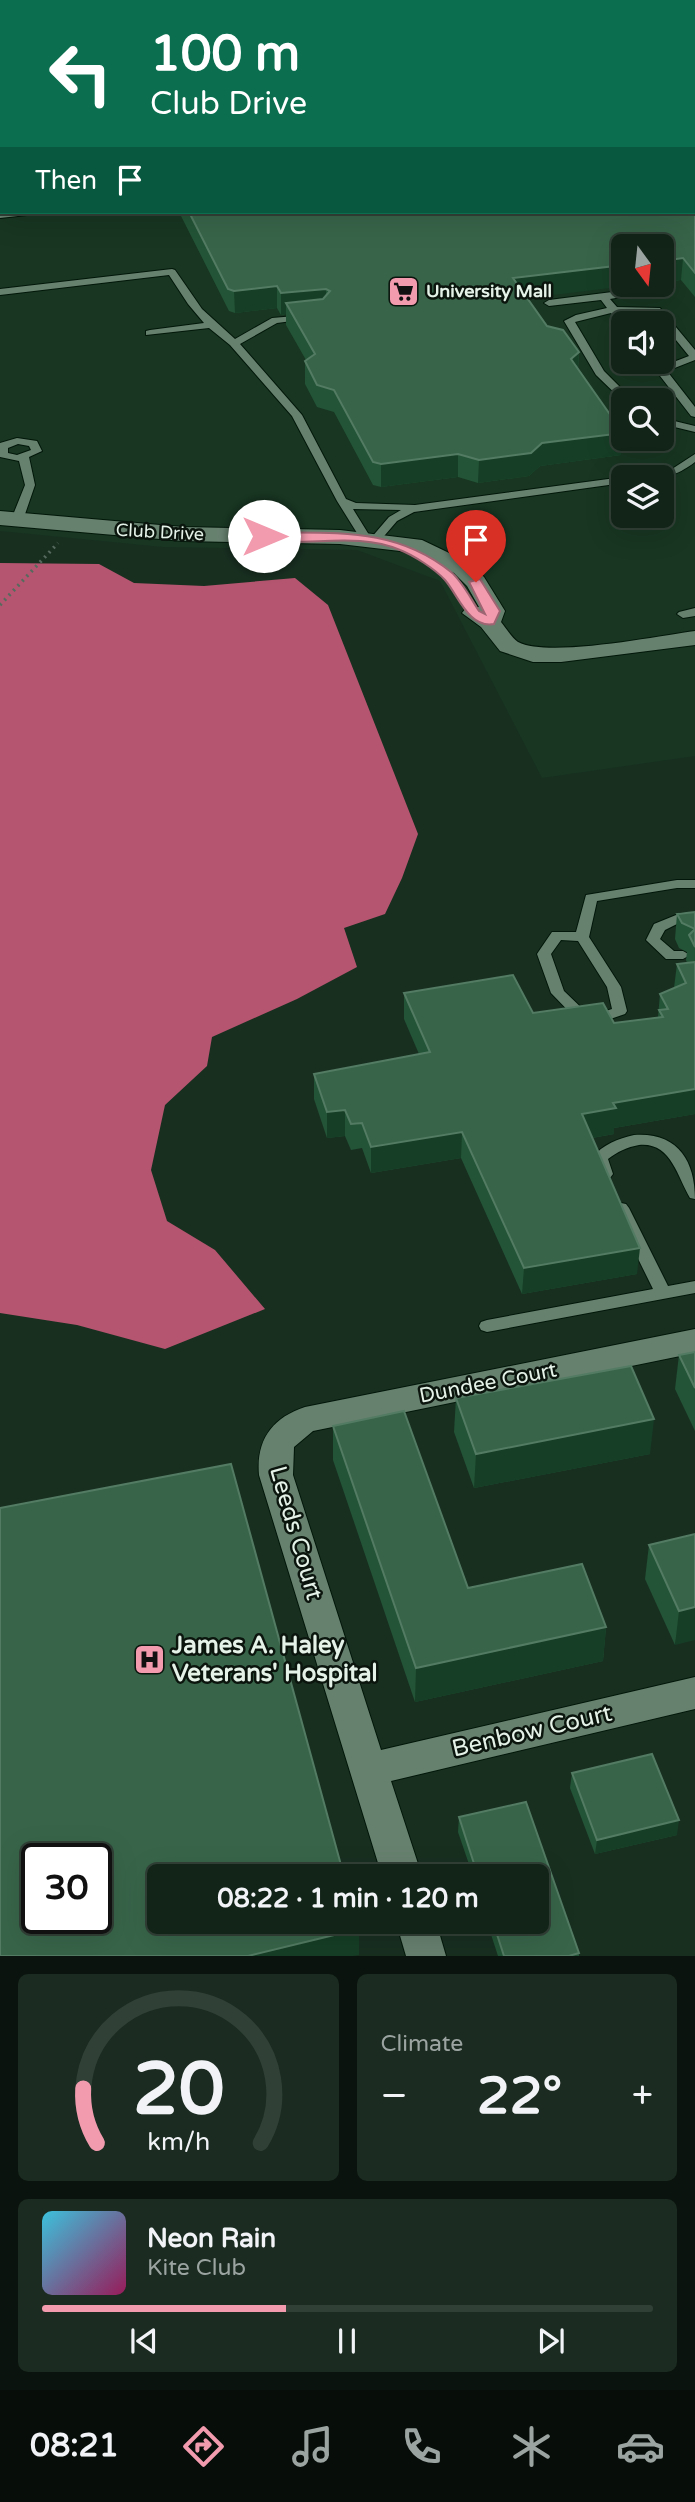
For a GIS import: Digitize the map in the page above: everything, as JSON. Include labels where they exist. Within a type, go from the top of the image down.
[{"type":"street","name":"Club Drive","points":[[8,519],[183,534],[370,539],[404,547],[448,576],[475,614],[489,622],[508,646],[550,656],[695,638]]},
{"type":"street","name":"Dundee Court","points":[[284,1432],[305,1420],[695,1341]]},
{"type":"street","name":"Leeds Court","points":[[284,1432],[273,1454],[276,1475],[398,1864]]},
{"type":"street","name":"Benbow Court","points":[[370,1769],[695,1693]]},
{"type":"street","points":[[420,1934],[426,1956]]},
{"type":"lane","points":[[0,292],[172,272],[188,301],[209,325],[234,343],[297,415],[342,501],[370,539],[393,519],[423,507]]},
{"type":"lane","points":[[549,303],[611,296]]},
{"type":"lane","points":[[604,297],[615,311],[639,308],[658,311]]},
{"type":"lane","points":[[611,312],[584,315],[569,321],[600,373],[616,388]]},
{"type":"lane","points":[[234,343],[275,320],[311,316]]},
{"type":"lane","points":[[150,333],[209,325]]},
{"type":"lane","points":[[674,331],[695,357],[674,362]]},
{"type":"lane","points":[[664,374],[695,414]]},
{"type":"lane","points":[[674,424],[695,429]]},
{"type":"lane","points":[[8,519],[30,485],[24,457]]},
{"type":"lane","points":[[674,472],[695,457]]},
{"type":"lane","points":[[342,501],[354,506],[376,508],[423,507],[611,482]]},
{"type":"lane","points":[[582,937],[557,935],[544,954],[558,993],[587,1022],[620,1011],[614,987],[582,937],[591,898],[677,884],[695,884]]},
{"type":"lane","points":[[683,955],[671,956],[653,940],[659,927],[681,918],[695,917]]},
{"type":"lane","points":[[663,1293],[600,1164],[600,1158],[607,1150],[624,1142],[644,1140],[661,1144],[671,1150],[695,1194]]},
{"type":"lane","points":[[487,1326],[695,1287]]},
{"type":"path","points":[[0,605],[64,538]]},
{"type":"shaded area","points":[[0,214],[695,214],[695,756],[542,778],[440,581],[357,550],[163,547],[0,531]]},
{"type":"shaded area","points":[[0,563],[99,564],[134,583],[204,586],[295,578],[328,605],[418,834],[385,914],[344,928],[357,967],[297,999],[212,1037],[207,1066],[165,1105],[151,1170],[167,1221],[215,1250],[265,1309],[165,1349],[77,1325],[0,1313]]},
{"type":"building","name":"University Mall","points":[[190,214],[695,214],[695,273],[683,258],[674,259],[674,234],[611,234],[611,266],[513,278],[547,326],[563,330],[579,352],[571,359],[611,416],[611,434],[542,443],[531,453],[479,460],[458,454],[381,464],[373,462],[334,390],[317,385],[305,361],[315,354],[286,303],[323,299],[330,291],[326,289],[281,293],[277,286],[234,291],[228,289]]},
{"type":"building","points":[[695,912],[695,929],[682,923],[677,914]]},
{"type":"building","points":[[695,929],[695,947],[689,935]]},
{"type":"building","points":[[695,962],[695,1089],[613,1103],[616,1108],[582,1114],[640,1248],[524,1268],[462,1132],[371,1147],[362,1123],[351,1124],[345,1110],[327,1112],[314,1074],[430,1052],[404,993],[513,975],[533,1013],[603,1003],[614,1023],[663,1017],[659,1010],[668,1009],[660,994],[686,983],[677,964]]},
{"type":"building","points":[[695,1352],[695,1388],[679,1355]]},
{"type":"building","points":[[631,1366],[654,1419],[476,1454],[456,1398]]},
{"type":"building","points":[[404,1411],[468,1588],[582,1564],[606,1627],[416,1668],[333,1426]]},
{"type":"building","name":"James A. Haley Veterans' Hospital","points":[[231,1464],[341,1864],[147,1864],[147,1934],[338,1934],[248,1956],[0,1956],[0,1508]]},
{"type":"building","points":[[695,1534],[695,1607],[679,1611],[649,1545]]},
{"type":"building","points":[[652,1754],[679,1820],[597,1840],[572,1773]]},
{"type":"building","points":[[526,1802],[548,1864],[474,1864],[459,1817]]},
{"type":"building","points":[[549,1868],[579,1953],[569,1956],[504,1956],[497,1934],[549,1934]]},
{"type":"place","name":"University Mall","points":[[403,291]]},
{"type":"place","name":"James A. Haley Veterans' Hospital","points":[[149,1659]]},
{"type":"route","points":[[264,536],[366,539],[404,547],[456,583],[475,614],[489,622],[494,615],[493,611],[476,582]]}]
